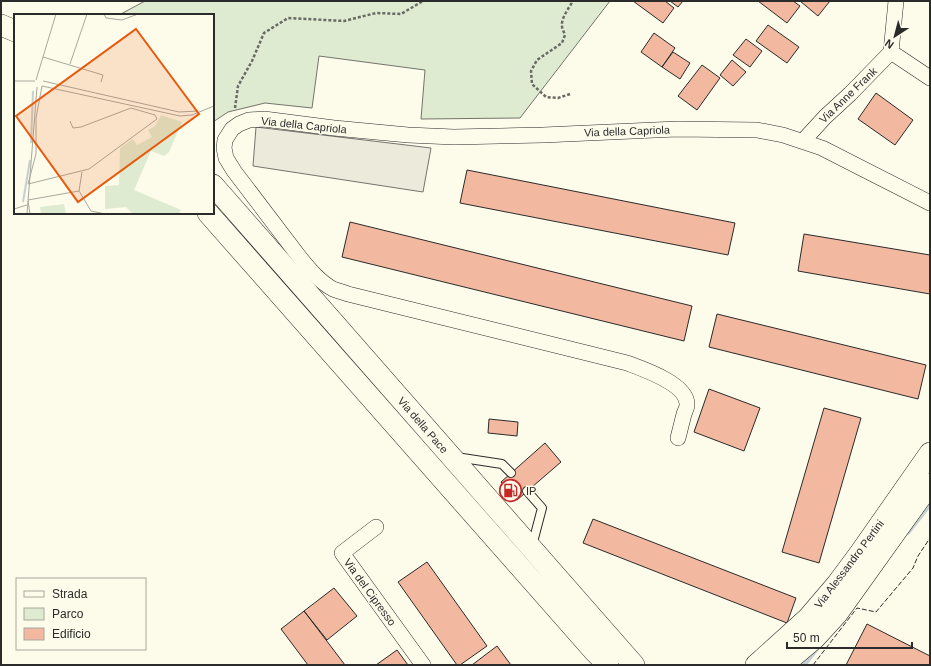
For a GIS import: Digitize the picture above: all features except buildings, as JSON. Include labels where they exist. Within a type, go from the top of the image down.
[{"type":"street","points":[[896,1],[891,52],[930,78]]},
{"type":"street","points":[[1,13],[14,17]]},
{"type":"street","points":[[1,25],[14,31]]},
{"type":"street","name":"Via Anne Frank","points":[[803,141],[825,117],[891,52]]},
{"type":"street","name":"Via della Capriola","points":[[232,129],[249,120],[264,119],[334,128],[447,137],[677,130],[757,130],[783,135],[822,148],[930,203]]},
{"type":"street","points":[[232,129],[225,140],[224,148],[226,158],[234,171],[311,271],[322,282],[333,289],[348,294],[619,361],[645,370],[669,382],[685,395],[687,405],[678,438]]},
{"type":"street","name":"Via della Pace","points":[[214,186],[634,665]]},
{"type":"street","name":"Via della Pace","points":[[209,214],[510,557],[608,665]]},
{"type":"street","name":"Via Alessandro Pertini","points":[[756,665],[808,618],[837,584],[930,453]]},
{"type":"street","name":"Via Alessandro Pertini","points":[[783,665],[815,638],[837,614],[930,484]]},
{"type":"street","name":"Via del Cipresso","points":[[376,527],[342,553],[423,665]]},
{"type":"lane","points":[[451,456],[502,464],[511,473]]},
{"type":"lane","points":[[527,491],[542,508],[532,548]]},
{"type":"path","points":[[232,129],[238,86],[252,61],[264,33],[288,18],[344,21],[376,13],[401,14],[423,1]]},
{"type":"path","points":[[570,94],[558,98],[546,97],[532,84],[530,71],[537,60],[562,43],[565,35],[562,26],[563,18],[573,1]]},
{"type":"green space","points":[[145,1],[610,1],[520,118],[421,119],[425,70],[319,56],[312,108],[265,103],[228,112],[214,121],[214,14],[121,14]]},
{"type":"shaded area","points":[[256,127],[431,148],[423,192],[253,166]]},
{"type":"waterway","points":[[908,532],[930,504]]},
{"type":"waterway","points":[[804,665],[817,648]]},
{"type":"fence","points":[[813,665],[857,608],[876,612],[913,568],[918,556],[930,538]]},
{"type":"place","name":"IP","points":[[511,491]]}]
